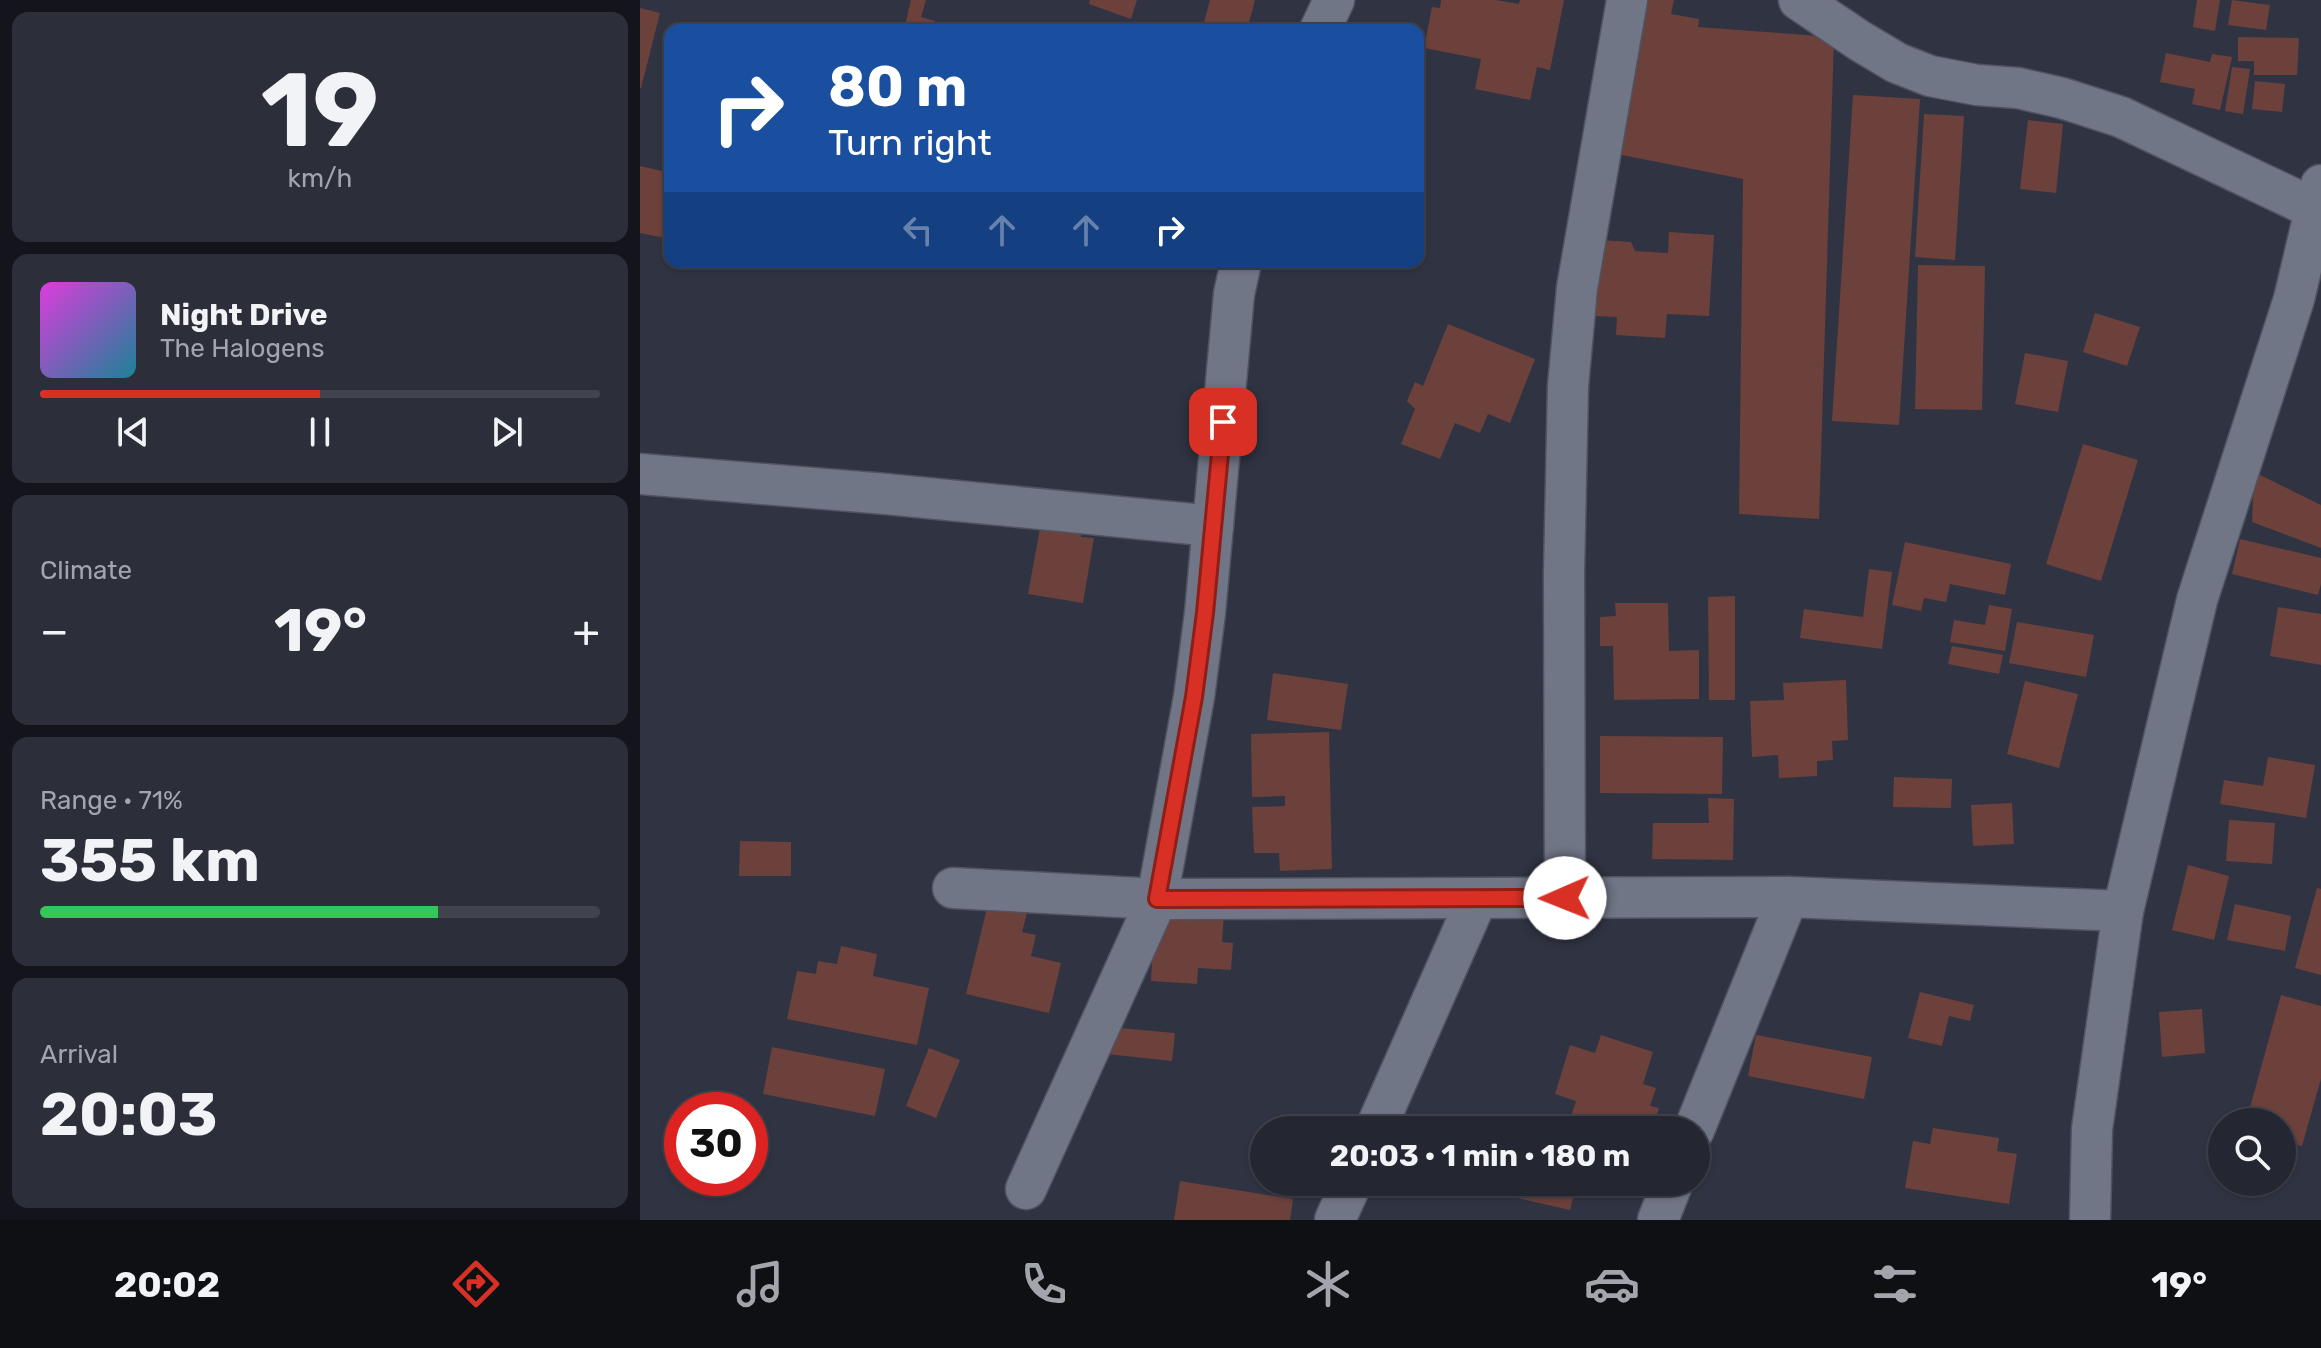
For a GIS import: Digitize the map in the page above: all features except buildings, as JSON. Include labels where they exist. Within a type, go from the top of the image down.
[{"type":"street","points":[[1323,24],[1334,0]]},
{"type":"street","points":[[1565,898],[1564,541],[1568,386],[1577,288],[1627,0]]},
{"type":"street","points":[[1799,0],[1897,63],[1930,76],[1977,85],[2018,88],[2062,98],[2121,117],[2318,197],[2307,287],[2197,600],[2123,911],[2092,1129],[2090,1220]]},
{"type":"street","points":[[1026,1189],[1157,899],[1194,697],[1234,294],[1240,268]]},
{"type":"street","points":[[640,474],[1213,526]]},
{"type":"street","points":[[953,888],[1157,899],[1788,897],[2123,911]]},
{"type":"street","points":[[1700,1116],[1788,897]]},
{"type":"street","points":[[1381,1116],[1477,899]]},
{"type":"street","points":[[1335,1220],[1346,1196]]},
{"type":"street","points":[[1658,1220],[1667,1196]]},
{"type":"route","points":[[1223,422],[1194,697],[1157,899],[1565,898]]}]
